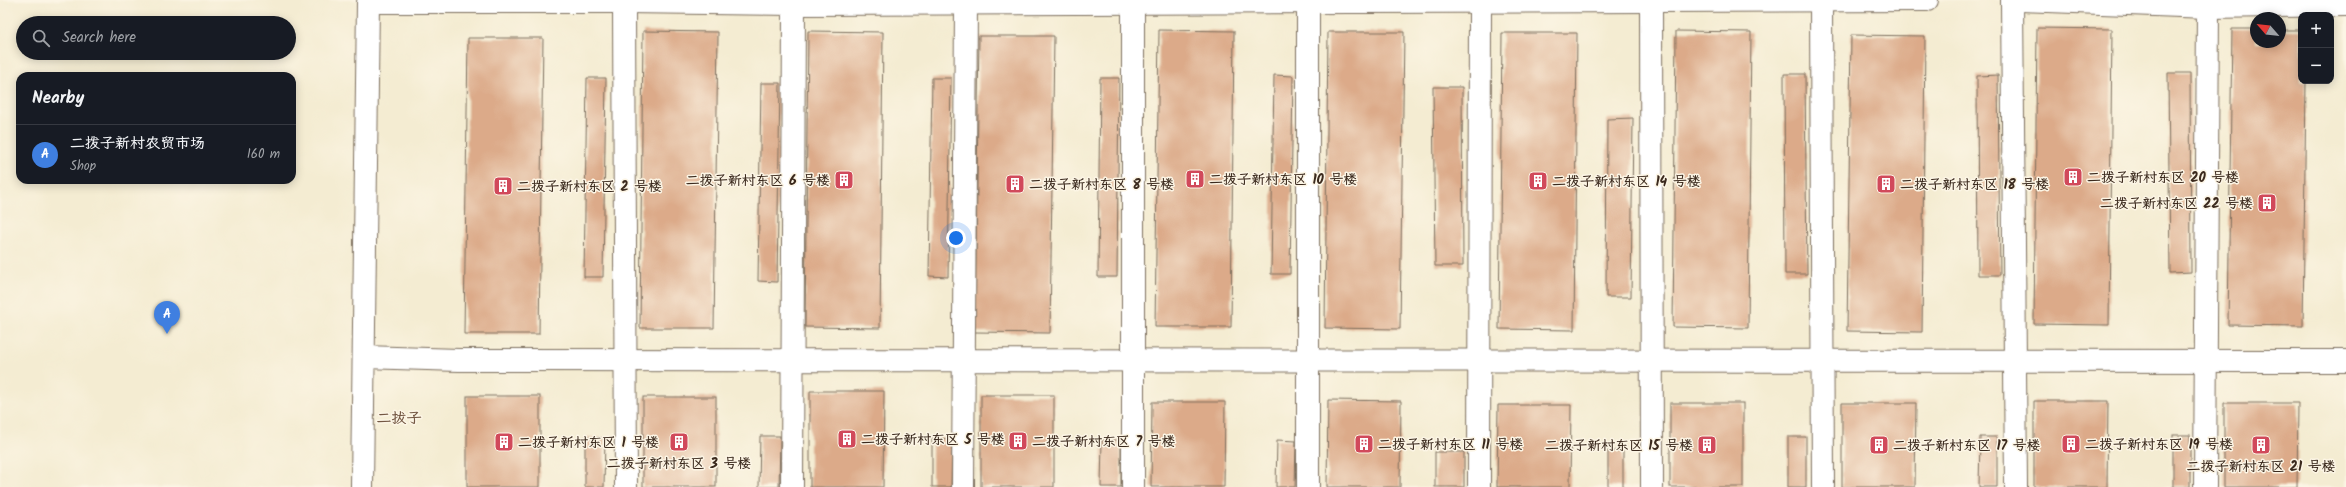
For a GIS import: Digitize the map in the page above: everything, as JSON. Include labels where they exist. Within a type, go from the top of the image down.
[{"type":"street","points":[[1821,0],[1823,487]]},
{"type":"street","points":[[362,487],[368,2],[624,2],[794,4],[1927,0]]},
{"type":"street","points":[[2012,0],[2016,487]]},
{"type":"street","points":[[2021,0],[2208,8],[2346,5]]},
{"type":"street","points":[[1479,487],[1480,1]]},
{"type":"street","points":[[1651,1],[1652,487]]},
{"type":"street","points":[[624,2],[626,487]]},
{"type":"street","points":[[1308,2],[1308,487]]},
{"type":"street","points":[[963,487],[966,3]]},
{"type":"street","points":[[1133,3],[1133,487]]},
{"type":"street","points":[[792,487],[794,4]]},
{"type":"street","points":[[2205,487],[2208,8]]},
{"type":"street","points":[[364,357],[626,360],[2346,361]]},
{"type":"building","name":"二拨子新村东区 20 号楼","points":[[2037,28],[2112,29],[2109,325],[2034,324]]},
{"type":"building","name":"二拨子新村东区 22 号楼","points":[[2232,29],[2250,29],[2250,48],[2286,48],[2286,30],[2298,30],[2298,84],[2306,84],[2303,326],[2228,325]]},
{"type":"building","name":"二拨子新村东区 10 号楼","points":[[1159,30],[1234,31],[1231,327],[1155,327]]},
{"type":"building","points":[[643,31],[718,32],[714,328],[640,328]]},
{"type":"building","name":"二拨子新村东区 6 号楼","points":[[808,31],[883,32],[880,328],[805,327]]},
{"type":"building","points":[[1676,31],[1751,32],[1748,328],[1673,327]]},
{"type":"building","points":[[1328,32],[1404,32],[1400,329],[1325,328]]},
{"type":"building","name":"二拨子新村东区 14 号楼","points":[[1502,33],[1577,33],[1574,330],[1499,329]]},
{"type":"building","name":"二拨子新村东区 18 号楼","points":[[1851,35],[1925,36],[1922,332],[1847,331]]},
{"type":"building","name":"二拨子新村东区 8 号楼","points":[[979,36],[1054,36],[1050,333],[975,332]]},
{"type":"building","name":"二拨子新村东区 2 号楼","points":[[468,38],[543,38],[539,334],[464,334]]},
{"type":"building","points":[[2168,73],[2190,73],[2191,272],[2170,273]]},
{"type":"building","points":[[1784,74],[1805,74],[1807,274],[1785,274]]},
{"type":"building","points":[[1274,75],[1293,76],[1290,274],[1271,274]]},
{"type":"building","points":[[1998,75],[2000,275],[1978,275],[1977,76]]},
{"type":"building","points":[[587,78],[606,78],[603,277],[584,277]]},
{"type":"building","points":[[932,78],[951,78],[948,277],[929,276]]},
{"type":"building","points":[[1100,78],[1119,78],[1117,277],[1098,277]]},
{"type":"building","points":[[761,83],[780,83],[777,282],[758,281]]},
{"type":"building","points":[[1433,87],[1462,87],[1463,266],[1435,266]]},
{"type":"building","points":[[1633,118],[1631,297],[1606,297],[1607,119]]},
{"type":"building","name":"二拨子新村东区 5 号楼","points":[[810,391],[884,391],[883,487],[810,487]]},
{"type":"building","name":"二拨子新村东区 7 号楼","points":[[981,395],[1054,395],[1054,487],[981,487]]},
{"type":"building","name":"二拨子新村东区 1 号楼","points":[[467,396],[540,396],[540,487],[467,487]]},
{"type":"building","name":"二拨子新村东区 3 号楼","points":[[643,397],[716,397],[716,487],[643,487]]},
{"type":"building","name":"二拨子新村东区 11 号楼","points":[[1328,400],[1401,401],[1400,487],[1327,487]]},
{"type":"building","name":"二拨子新村东区 19 号楼","points":[[2034,401],[2108,401],[2107,487],[2034,487]]},
{"type":"building","points":[[1152,402],[1225,402],[1224,487],[1151,487]]},
{"type":"building","name":"二拨子新村东区 15 号楼","points":[[1670,403],[1743,403],[1743,487],[1670,487]]},
{"type":"building","name":"二拨子新村东区 17 号楼","points":[[1842,403],[1916,403],[1915,487],[1842,487]]},
{"type":"building","name":"二拨子新村东区 21 号楼","points":[[2224,403],[2298,403],[2297,487],[2224,487]]},
{"type":"building","points":[[1498,405],[1571,405],[1570,487],[1497,487]]},
{"type":"building","points":[[2173,435],[2190,435],[2190,487],[2173,487]]},
{"type":"building","points":[[760,436],[780,436],[779,487],[759,487]]},
{"type":"building","points":[[585,437],[605,438],[604,487],[585,487]]},
{"type":"building","points":[[1788,437],[1806,437],[1806,487],[1788,487]]},
{"type":"building","points":[[1980,437],[1997,437],[1997,487],[1979,487]]},
{"type":"building","points":[[932,438],[952,439],[951,487],[932,487]]},
{"type":"building","points":[[1102,440],[1121,440],[1121,487],[1101,487]]},
{"type":"building","points":[[1277,440],[1296,441],[1295,487],[1276,487]]},
{"type":"building","points":[[1608,451],[1623,451],[1623,487],[1608,487]]},
{"type":"building","points":[[1435,452],[1464,452],[1464,487],[1435,487]]},
{"type":"place","name":"二拨子新村东区 20 号楼","points":[[2073,177]]},
{"type":"place","name":"二拨子新村东区 10 号楼","points":[[1195,179]]},
{"type":"place","name":"二拨子新村东区 6 号楼","points":[[844,180]]},
{"type":"place","name":"二拨子新村东区 14 号楼","points":[[1538,181]]},
{"type":"place","name":"二拨子新村东区 8 号楼","points":[[1015,184]]},
{"type":"place","name":"二拨子新村东区 18 号楼","points":[[1886,184]]},
{"type":"place","name":"二拨子新村东区 2 号楼","points":[[503,186]]},
{"type":"place","name":"二拨子新村东区 22 号楼","points":[[2267,203]]},
{"type":"place","name":"二拨子新村农贸市场","points":[[167,334]]},
{"type":"place","name":"二拨子新村东区 5 号楼","points":[[847,439]]},
{"type":"place","name":"二拨子新村东区 7 号楼","points":[[1018,441]]},
{"type":"place","name":"二拨子新村东区 1 号楼","points":[[504,442]]},
{"type":"place","name":"二拨子新村东区 3 号楼","points":[[679,442]]},
{"type":"place","name":"二拨子新村东区 11 号楼","points":[[1364,444]]},
{"type":"place","name":"二拨子新村东区 19 号楼","points":[[2071,444]]},
{"type":"place","name":"二拨子新村东区 15 号楼","points":[[1707,445]]},
{"type":"place","name":"二拨子新村东区 17 号楼","points":[[1879,445]]},
{"type":"place","name":"二拨子新村东区 21 号楼","points":[[2261,445]]},
{"type":"district","name":"二拔子","points":[[399,418]]}]
